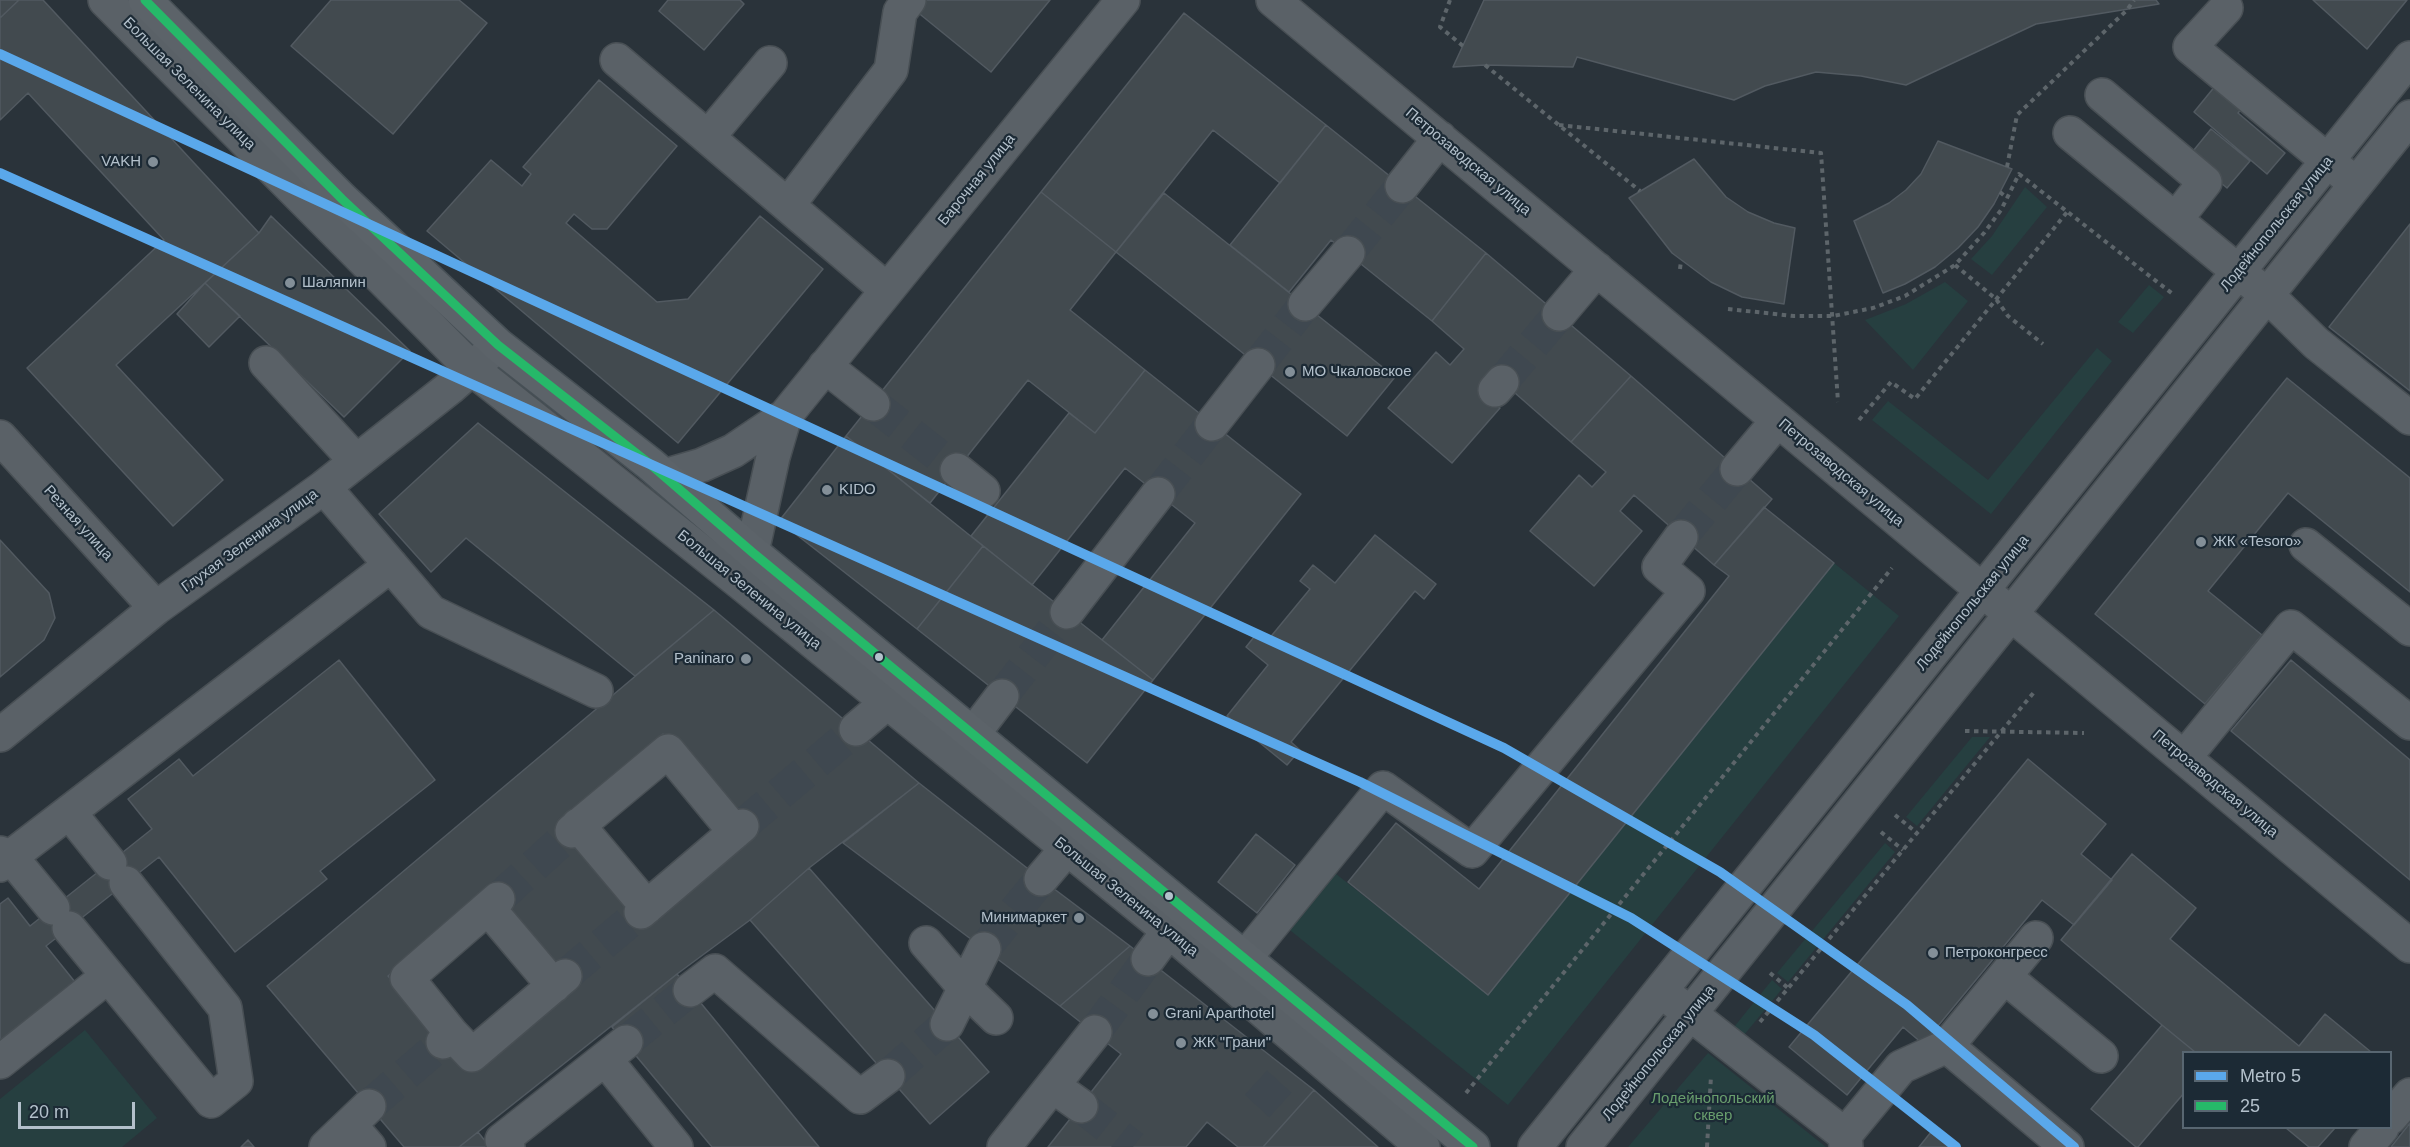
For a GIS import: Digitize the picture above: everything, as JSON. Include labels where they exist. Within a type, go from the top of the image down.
[{"type":"main road","name":"Большая Зеленина улица","points":[[145,0],[342,199],[498,345],[664,476],[752,552],[973,734],[1076,838],[1177,919],[1245,958],[1308,1049],[1473,1147]]},
{"type":"street","name":"Большая Зеленина улица","points":[[105,0],[471,369],[742,584],[887,704],[1076,838]]},
{"type":"street","points":[[788,205],[891,70],[900,12],[909,0]]},
{"type":"street","name":"Барочная улица","points":[[664,476],[702,465],[733,451],[785,416],[1123,0]]},
{"type":"street","name":"Петрозаводская улица","points":[[1273,0],[2410,946]]},
{"type":"street","points":[[2226,8],[2190,47],[2356,185]]},
{"type":"street","name":"Лодейнопольская улица","points":[[1535,1147],[2410,58]]},
{"type":"street","points":[[617,60],[887,290]]},
{"type":"street","points":[[708,137],[770,63]]},
{"type":"street","points":[[2102,95],[2205,182],[2176,219]]},
{"type":"street","name":"Лодейнопольская улица","points":[[1583,1147],[1714,1032],[2012,614],[2410,117]]},
{"type":"street","points":[[2070,133],[2176,219],[2227,286],[2256,310],[2316,343],[2410,418]]},
{"type":"street","points":[[1402,186],[1440,138]]},
{"type":"street","points":[[1305,304],[1348,254]]},
{"type":"street","points":[[1559,314],[1597,269]]},
{"type":"street","name":"Глухая Зеленина улица","points":[[0,735],[156,608],[324,487],[498,345]]},
{"type":"street","points":[[266,363],[356,461]]},
{"type":"street","points":[[1212,424],[1258,365]]},
{"type":"street","points":[[825,366],[873,404]]},
{"type":"street","points":[[2157,374],[2186,396]]},
{"type":"street","name":"Барочная улица","points":[[752,552],[773,457],[785,416]]},
{"type":"street","points":[[1737,469],[1778,420]]},
{"type":"street","name":"Резная улица","points":[[0,437],[156,608]]},
{"type":"street","points":[[957,471],[983,491]]},
{"type":"street","points":[[324,487],[431,612],[596,691]]},
{"type":"street","points":[[1067,612],[1158,494]]},
{"type":"street","points":[[1245,958],[1383,788],[1472,851],[1688,591],[1659,567],[1681,537]]},
{"type":"street","points":[[2306,545],[2410,629]]},
{"type":"street","points":[[69,812],[225,1008],[236,1081],[211,1101],[61,918],[4,858],[69,812],[391,565]]},
{"type":"street","points":[[2184,758],[2291,627],[2410,723]]},
{"type":"street","points":[[856,729],[911,682]]},
{"type":"street","points":[[973,734],[1002,696]]},
{"type":"street","points":[[668,751],[739,829],[644,909],[575,828],[668,751]]},
{"type":"street","points":[[1041,879],[1076,838]]},
{"type":"street","points":[[493,904],[560,981],[472,1055],[448,1038],[407,978],[493,904]]},
{"type":"street","name":"Большая Зеленина улица","points":[[1177,919],[1308,1049],[1423,1147]]},
{"type":"street","points":[[1148,959],[1177,919]]},
{"type":"street","points":[[1661,992],[1714,1032],[1846,1141],[1901,1067],[1947,1046],[2036,938]]},
{"type":"street","points":[[926,943],[965,988],[996,1018]]},
{"type":"street","points":[[947,1024],[984,949]]},
{"type":"street","points":[[690,990],[715,970],[860,1097],[888,1076]]},
{"type":"street","points":[[0,1062],[108,976]]},
{"type":"street","points":[[2005,977],[2101,1056]]},
{"type":"street","points":[[1004,1147],[1095,1032]]},
{"type":"street","points":[[1947,1046],[2067,1147]]},
{"type":"street","points":[[501,1145],[615,1051],[676,1147]]},
{"type":"street","points":[[1053,1086],[1081,1107]]},
{"type":"street","points":[[2392,1117],[2410,1095]]},
{"type":"street","points":[[326,1147],[363,1126]]},
{"type":"street","points":[[2366,1147],[2381,1129]]},
{"type":"path","points":[[1450,0],[1440,27],[1463,46]]},
{"type":"path","points":[[2007,166],[2017,115],[2127,10],[2134,0]]},
{"type":"path","points":[[1485,65],[1640,191]]},
{"type":"path","points":[[1559,125],[1821,153],[1838,402]]},
{"type":"path","points":[[1728,309],[1794,316],[1833,316],[1873,308],[1905,296],[1955,265],[1984,233],[2007,198],[2019,174],[2175,295]]},
{"type":"path","points":[[2000,192],[2007,198]]},
{"type":"path","points":[[1859,420],[1891,382],[1915,399],[2068,211]]},
{"type":"path","points":[[1680,269],[1682,261]]},
{"type":"path","points":[[1955,265],[1996,299],[2008,316],[2043,344]]},
{"type":"path","points":[[1466,1093],[1892,568]]},
{"type":"path","points":[[1707,1147],[1714,1032],[1788,988],[2035,691]]},
{"type":"path","points":[[1965,731],[2084,733]]},
{"type":"path","points":[[1894,815],[1917,833]]},
{"type":"path","points":[[1881,832],[1903,850]]},
{"type":"path","points":[[1767,970],[1788,988]]},
{"type":"green space","points":[[2025,187],[2047,207],[1992,275],[1971,259],[1992,236]]},
{"type":"green space","points":[[1945,282],[1968,301],[1913,370],[1865,320],[1906,304]]},
{"type":"green space","points":[[2149,285],[2164,297],[2133,333],[2118,322]]},
{"type":"green space","points":[[2097,348],[2112,361],[1991,514],[1872,420],[1888,401],[1988,480]]},
{"type":"green space","points":[[1834,563],[1899,616],[1508,1105],[1286,927],[1331,870],[1488,994]]},
{"type":"green space","points":[[1972,737],[1990,737],[1917,826],[1906,817]]},
{"type":"green space","points":[[1885,843],[1895,852],[1788,982],[1777,973]]},
{"type":"green space","points":[[1772,980],[1782,989],[1744,1035],[1734,1027]]},
{"type":"green space","points":[[85,1030],[157,1118],[122,1147],[0,1147],[0,1099]]},
{"type":"green space","name":"Лодейнопольский сквер","points":[[1708,1053],[1713,1057],[1826,1147],[1628,1147]]},
{"type":"building","points":[[0,0],[19,0],[0,18]]},
{"type":"building","points":[[19,0],[43,0],[259,233],[116,365],[223,480],[173,526],[27,368],[164,240],[28,93],[0,120],[0,18]]},
{"type":"building","points":[[331,0],[459,0],[487,23],[393,134],[291,46]]},
{"type":"building","points":[[668,0],[740,0],[744,4],[704,50],[659,11]]},
{"type":"building","points":[[925,0],[1050,0],[991,72],[916,11]]},
{"type":"building","points":[[1484,0],[2156,0],[2159,4],[2036,24],[1906,85],[1861,76],[1816,72],[1765,86],[1734,100],[1577,57],[1573,67],[1485,65],[1453,67]]},
{"type":"building","points":[[2313,0],[2407,0],[2367,49]]},
{"type":"building","points":[[1184,13],[1326,125],[1280,183],[1213,130],[1116,252],[1041,192]]},
{"type":"building","points":[[599,80],[677,146],[607,229],[592,229],[574,214],[566,223],[657,302],[688,299],[760,216],[823,269],[678,443],[427,231],[491,160],[522,186],[531,174],[523,167]]},
{"type":"building","points":[[2216,85],[2242,108],[2238,113],[2285,153],[2267,174],[2194,112]]},
{"type":"building","points":[[1326,125],[1486,253],[1432,321],[1331,240],[1289,292],[1230,245]]},
{"type":"building","points":[[2211,129],[2250,161],[2227,188],[2189,156]]},
{"type":"building","points":[[1938,141],[2012,169],[1994,204],[1978,227],[1958,248],[1935,267],[1883,293],[1854,221],[1889,203],[1906,190],[1921,174]]},
{"type":"building","points":[[1694,159],[1726,197],[1748,212],[1774,223],[1795,228],[1784,304],[1742,297],[1711,282],[1672,253],[1629,198]]},
{"type":"building","points":[[1041,192],[1116,252],[1070,310],[1145,370],[1095,433],[1028,380],[930,503],[846,436]]},
{"type":"building","points":[[1164,193],[1395,377],[1347,436],[1116,252]]},
{"type":"building","points":[[271,216],[410,351],[344,417],[205,283],[259,233]]},
{"type":"building","points":[[2410,224],[2410,391],[2329,327]]},
{"type":"building","points":[[1486,253],[1631,376],[1571,442],[1491,372],[1478,389],[1500,408],[1452,463],[1388,408],[1436,352],[1450,365],[1464,349],[1432,321]]},
{"type":"building","points":[[205,283],[240,316],[209,347],[177,314]]},
{"type":"building","points":[[1145,370],[1301,494],[1153,680],[1102,640],[1195,523],[1125,468],[1032,585],[971,536],[1069,413],[1095,433]]},
{"type":"building","points":[[1631,376],[1772,499],[1714,565],[1634,495],[1620,511],[1642,531],[1594,586],[1530,531],[1579,475],[1592,487],[1606,472],[1571,442]]},
{"type":"building","name":"ЖК «Tesoro»","points":[[2287,378],[2410,478],[2410,592],[2288,493],[2208,591],[2262,635],[2205,704],[2095,614]]},
{"type":"building","points":[[478,423],[714,610],[635,676],[466,538],[431,572],[379,514]]},
{"type":"building","points":[[846,436],[983,546],[917,629],[779,521]]},
{"type":"building","points":[[1764,507],[1834,563],[1488,995],[1348,882],[1396,823],[1479,889],[1729,576],[1714,565]]},
{"type":"building","points":[[1375,535],[1436,584],[1424,599],[1415,591],[1291,742],[1300,750],[1287,765],[1227,716],[1268,665],[1246,647],[1258,632],[1268,640],[1310,589],[1300,581],[1313,565],[1335,583]]},
{"type":"building","points":[[0,540],[49,593],[55,618],[44,640],[0,677]]},
{"type":"building","points":[[983,546],[1153,680],[1087,763],[917,629]]},
{"type":"building","points":[[714,610],[919,783],[809,868],[750,920],[677,974],[459,1147],[404,1147],[267,986]],"holes":[[[663,734],[747,833],[647,918],[563,820]],[[489,889],[570,982],[469,1070],[388,976]]]},
{"type":"building","points":[[339,660],[435,780],[320,871],[327,879],[235,952],[159,857],[46,946],[75,982],[0,1042],[0,904],[8,898],[30,926],[152,829],[128,799],[179,759],[193,776]]},
{"type":"building","points":[[2291,660],[2410,760],[2410,880],[2231,731]]},
{"type":"building","name":"Петроконгресс","points":[[2028,759],[2106,824],[2081,854],[2112,880],[2074,925],[2042,900],[1923,1044],[1903,1027],[1847,1095],[1789,1047]]},
{"type":"building","points":[[919,783],[1130,946],[1060,1006],[843,843]]},
{"type":"building","points":[[1256,834],[1295,865],[1257,913],[1218,882]]},
{"type":"building","points":[[2132,854],[2196,908],[2170,939],[2299,1046],[2325,1014],[2370,1051],[2194,1051],[2061,940]]},
{"type":"building","points":[[809,868],[989,1072],[930,1124],[750,920]]},
{"type":"building","name":"ЖК \"Грани\"","points":[[1130,946],[1314,1090],[1263,1147],[1238,1147],[1207,1122],[1186,1147],[1048,1147],[1121,1054],[1060,1006]]},
{"type":"building","points":[[677,974],[819,1147],[712,1147],[612,1027]]},
{"type":"building","points":[[2162,1025],[2194,1051],[2182,1051],[2182,1095],[2138,1147],[2091,1109]]},
{"type":"building","points":[[1314,1090],[1378,1147],[1263,1147]]},
{"type":"building","points":[[2410,1123],[2410,1147],[2391,1147]]},
{"type":"building","points":[[2287,1129],[2334,1129],[2318,1147],[2309,1147]]},
{"type":"building","points":[[478,1132],[490,1147],[459,1147]]},
{"type":"building","points":[[1931,1132],[1950,1147],[1919,1147]]},
{"type":"building","points":[[248,1140],[254,1147],[241,1147]]},
{"type":"tunnel","points":[[1348,253],[1402,186]]},
{"type":"tunnel","points":[[1258,365],[1305,304]]},
{"type":"tunnel","points":[[1502,382],[1559,314]]},
{"type":"tunnel","points":[[873,404],[957,470]]},
{"type":"tunnel","points":[[1158,494],[1212,424]]},
{"type":"tunnel","points":[[1681,537],[1737,469]]},
{"type":"tunnel","points":[[1002,696],[1067,612]]},
{"type":"tunnel","points":[[742,826],[856,729]]},
{"type":"tunnel","points":[[498,899],[572,831]]},
{"type":"tunnel","points":[[984,949],[1041,879]]},
{"type":"tunnel","points":[[565,976],[641,912]]},
{"type":"tunnel","points":[[1095,1032],[1148,959]]},
{"type":"tunnel","points":[[626,1042],[690,990]]},
{"type":"tunnel","points":[[888,1076],[947,1024]]},
{"type":"tunnel","points":[[369,1106],[443,1042]]},
{"type":"tunnel","points":[[1257,1106],[1289,1071]]},
{"type":"tunnel","points":[[1081,1106],[1133,1147]]},
{"type":"metro line","name":"5","points":[[0,54],[1504,748],[1720,872],[1907,1005],[2074,1147]]},
{"type":"metro line","name":"5","points":[[0,173],[1360,782],[1631,918],[1814,1035],[1956,1147]]},
{"type":"transit line","name":"25","points":[[145,0],[342,199],[498,345],[650,464],[752,552],[1473,1147]]},
{"type":"place","name":"VAKH","points":[[153,162]]},
{"type":"place","name":"Шаляпин","points":[[290,283]]},
{"type":"place","name":"МО Чкаловское","points":[[1290,372]]},
{"type":"place","name":"KIDO","points":[[827,490]]},
{"type":"place","name":"ЖК «Tesoro»","points":[[2201,542]]},
{"type":"place","name":"Paninaro","points":[[746,659]]},
{"type":"place","name":"Минимаркет","points":[[1079,918]]},
{"type":"place","name":"Петроконгресс","points":[[1933,953]]},
{"type":"place","name":"Grani Aparthotel","points":[[1153,1014]]},
{"type":"place","name":"ЖК \"Грани\"","points":[[1181,1043]]}]
